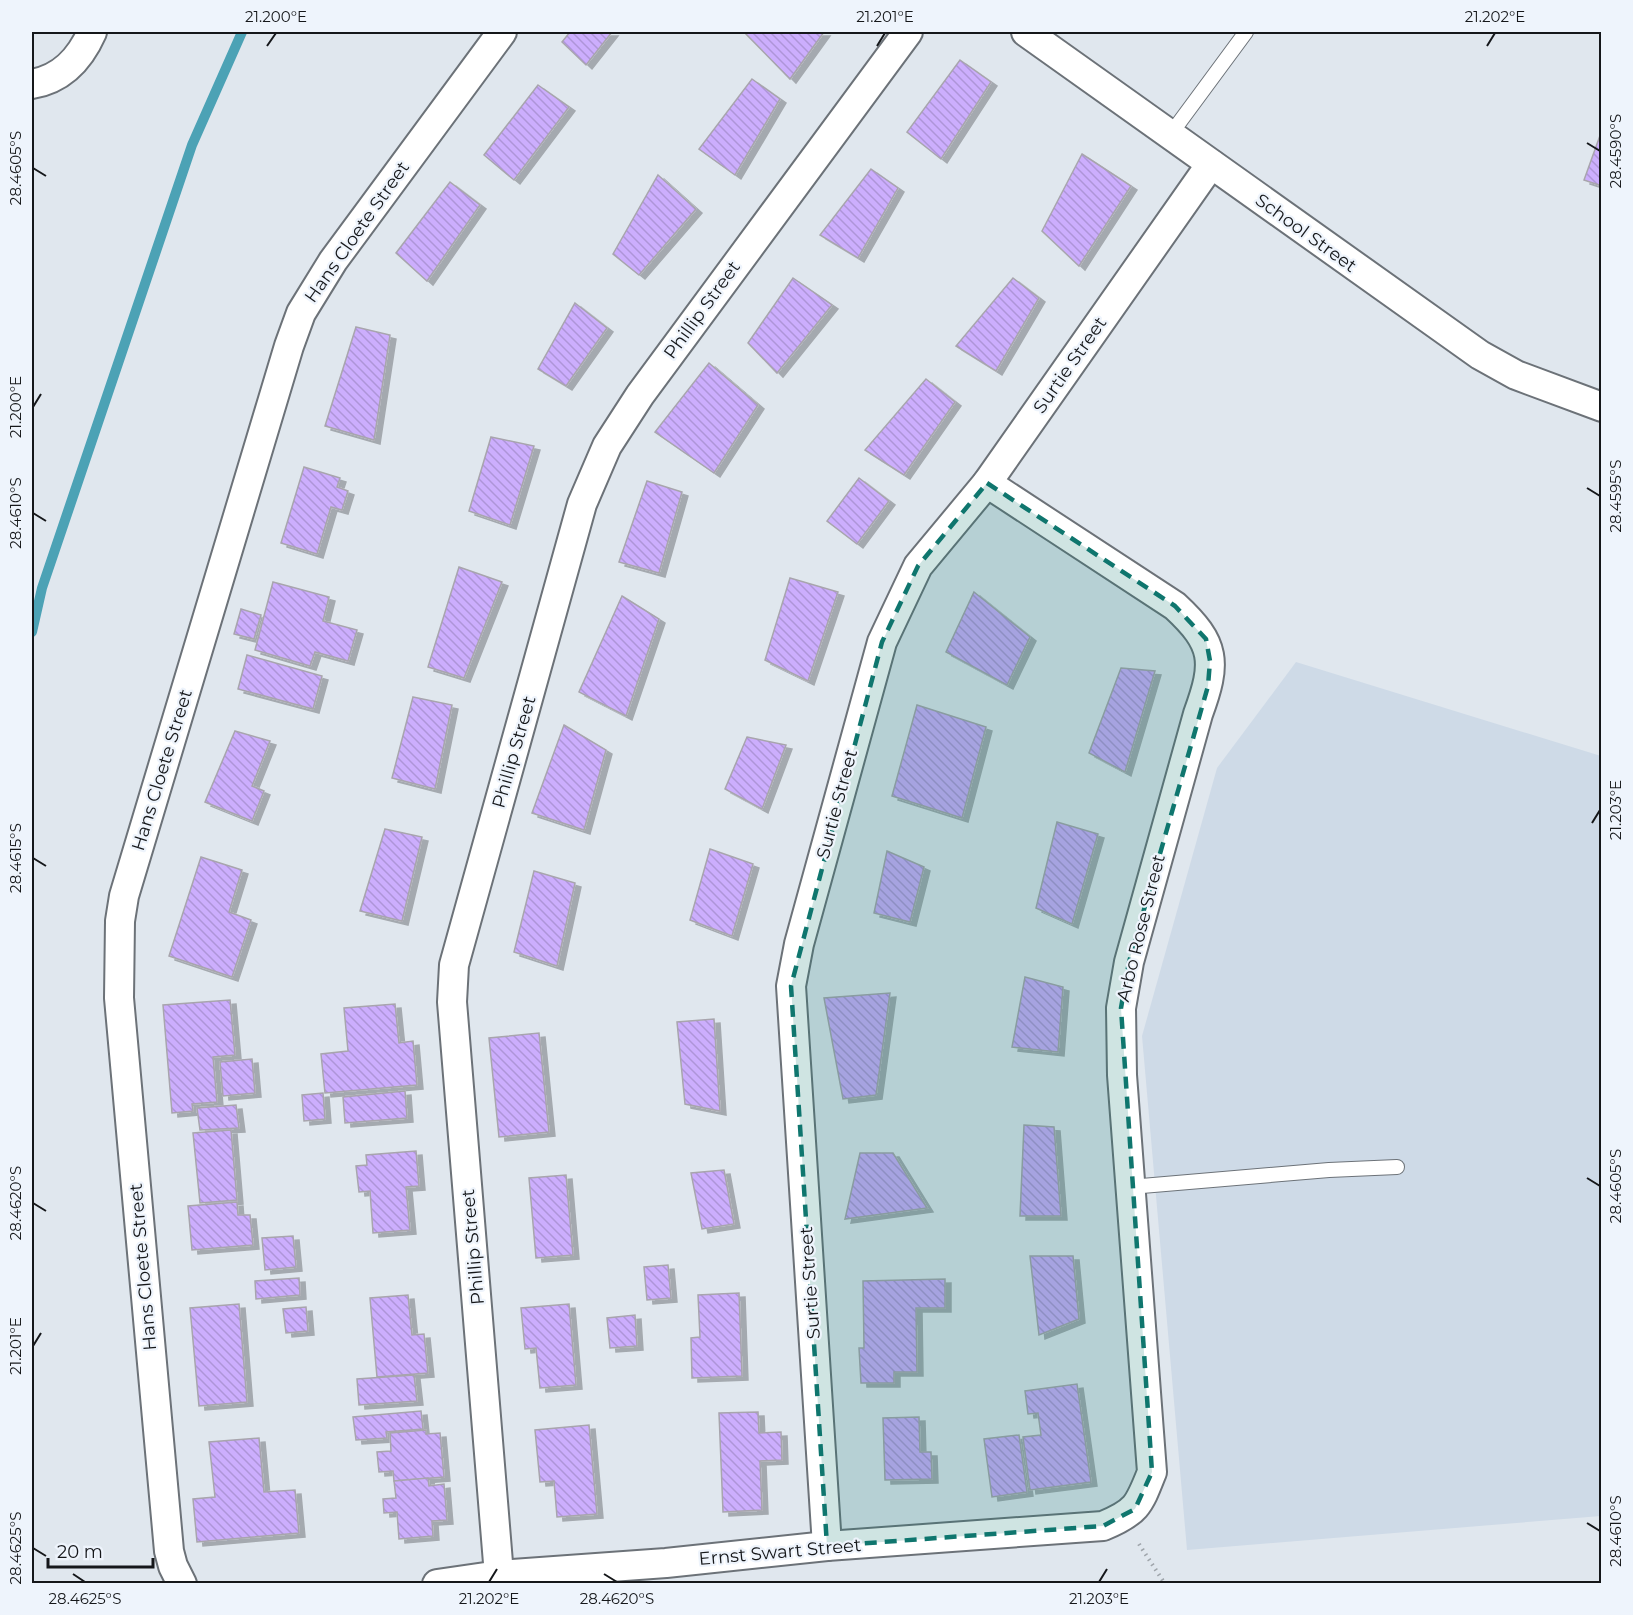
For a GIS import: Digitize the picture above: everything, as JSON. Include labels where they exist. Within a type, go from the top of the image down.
[{"type":"street","points":[[32,84],[42,82],[65,71],[84,49],[92,32]]},
{"type":"street","name":"Hans Cloete Street","points":[[182,1584],[169,1551],[118,998],[120,921],[124,896],[289,346],[301,313],[333,261],[502,32]]},
{"type":"street","name":"Phillip Street","points":[[499,1575],[452,1002],[454,965],[582,504],[607,446],[640,395],[908,32]]},
{"type":"street","name":"School Street","points":[[1026,32],[1480,356],[1516,375],[1602,407]]},
{"type":"street","name":"Surtie Street","points":[[827,1546],[791,986],[799,944],[882,642],[918,566],[987,483],[1211,164]]},
{"type":"street","name":"Arbo Rose Street","points":[[987,483],[1175,606],[1195,624],[1206,639],[1210,661],[1208,686],[1198,714],[1129,962],[1121,1008],[1122,1075],[1152,1472],[1135,1509],[1122,1518]]},
{"type":"street","name":"Ernst Swart Street","points":[[437,1584],[499,1575],[666,1563],[827,1546],[1103,1526],[1122,1518]]},
{"type":"lane","points":[[1170,135],[1246,32]]},
{"type":"lane","points":[[1130,1187],[1329,1170],[1397,1167]]},
{"type":"path","points":[[1122,1518],[1165,1584]]},
{"type":"highlighted area","points":[[987,483],[1175,606],[1206,639],[1210,661],[1208,686],[1129,962],[1121,1008],[1152,1472],[1135,1509],[1103,1526],[827,1546],[791,986],[882,642],[918,566]]},
{"type":"shaded area","points":[[1296,662],[1601,756],[1601,1516],[1187,1550],[1142,1036],[1217,768]]},
{"type":"building","points":[[570,32],[612,32],[586,65],[562,42]]},
{"type":"building","points":[[749,32],[824,32],[790,79],[746,34]]},
{"type":"building","points":[[960,60],[991,82],[941,159],[907,132]]},
{"type":"building","points":[[752,79],[780,99],[735,175],[699,149]]},
{"type":"building","points":[[538,85],[569,107],[514,180],[484,155]]},
{"type":"building","points":[[1602,130],[1602,186],[1584,180]]},
{"type":"building","points":[[1082,154],[1131,186],[1079,266],[1042,231]]},
{"type":"building","points":[[871,169],[898,188],[858,258],[820,235]]},
{"type":"building","points":[[658,175],[696,209],[639,275],[613,254]]},
{"type":"building","points":[[450,182],[480,205],[427,281],[396,253]]},
{"type":"building","points":[[793,278],[832,305],[777,373],[748,343]]},
{"type":"building","points":[[1013,278],[1039,298],[996,371],[956,346]]},
{"type":"building","points":[[575,303],[607,328],[566,386],[538,369]]},
{"type":"building","points":[[356,327],[390,335],[374,440],[325,426]]},
{"type":"building","points":[[709,363],[758,405],[714,473],[655,432]]},
{"type":"building","points":[[926,379],[955,402],[904,475],[865,450]]},
{"type":"building","points":[[491,437],[534,446],[510,525],[469,511]]},
{"type":"building","points":[[304,467],[340,478],[337,487],[348,491],[342,510],[331,507],[317,554],[281,543]]},
{"type":"building","points":[[859,478],[889,501],[857,544],[827,521]]},
{"type":"building","points":[[647,481],[682,492],[659,573],[619,562]]},
{"type":"building","points":[[459,567],[502,582],[464,678],[428,667]]},
{"type":"building","points":[[790,578],[838,592],[808,681],[765,660]]},
{"type":"building","points":[[273,582],[329,597],[323,621],[357,630],[348,661],[315,652],[310,666],[255,650]]},
{"type":"building","points":[[974,592],[1030,637],[1007,685],[946,652]]},
{"type":"building","points":[[622,596],[659,619],[626,716],[579,692]]},
{"type":"building","points":[[241,609],[261,615],[254,639],[234,634]]},
{"type":"building","points":[[247,655],[322,676],[313,709],[238,689]]},
{"type":"building","points":[[1121,668],[1155,671],[1125,772],[1089,753]]},
{"type":"building","points":[[413,697],[452,705],[435,789],[392,778]]},
{"type":"building","points":[[917,705],[986,727],[962,818],[892,796]]},
{"type":"building","points":[[564,725],[606,750],[584,830],[532,813]]},
{"type":"building","points":[[235,731],[270,741],[252,786],[264,791],[252,821],[205,802]]},
{"type":"building","points":[[747,737],[786,745],[762,809],[725,789]]},
{"type":"building","points":[[1057,822],[1098,834],[1072,924],[1036,908]]},
{"type":"building","points":[[385,829],[422,837],[402,921],[360,911]]},
{"type":"building","points":[[710,849],[753,864],[732,936],[690,920]]},
{"type":"building","points":[[887,851],[924,867],[910,922],[874,913]]},
{"type":"building","points":[[201,857],[242,870],[229,912],[251,920],[232,977],[169,956]]},
{"type":"building","points":[[534,871],[575,883],[557,966],[514,952]]},
{"type":"building","points":[[1025,977],[1063,987],[1058,1052],[1012,1047]]},
{"type":"building","points":[[890,993],[876,1095],[843,1099],[824,998]]},
{"type":"building","points":[[230,1000],[235,1055],[213,1057],[217,1102],[192,1104],[193,1111],[172,1113],[163,1005]]},
{"type":"building","points":[[395,1004],[399,1043],[413,1041],[417,1085],[325,1093],[321,1054],[348,1051],[344,1008]]},
{"type":"building","points":[[714,1019],[720,1111],[685,1104],[677,1022]]},
{"type":"building","points":[[539,1033],[549,1132],[499,1137],[489,1038]]},
{"type":"building","points":[[252,1059],[255,1093],[223,1096],[220,1062]]},
{"type":"building","points":[[405,1091],[407,1118],[345,1123],[343,1097]]},
{"type":"building","points":[[323,1093],[325,1119],[304,1121],[302,1095]]},
{"type":"building","points":[[236,1105],[239,1128],[200,1130],[197,1108]]},
{"type":"building","points":[[1024,1125],[1054,1127],[1061,1216],[1020,1216]]},
{"type":"building","points":[[231,1130],[237,1200],[200,1203],[193,1133]]},
{"type":"building","points":[[416,1151],[419,1186],[406,1187],[410,1230],[373,1233],[370,1191],[359,1192],[356,1166],[367,1165],[366,1155]]},
{"type":"building","points":[[860,1153],[893,1153],[927,1208],[845,1219]]},
{"type":"building","points":[[724,1170],[734,1224],[702,1229],[691,1173]]},
{"type":"building","points":[[566,1175],[573,1255],[536,1258],[529,1178]]},
{"type":"building","points":[[237,1202],[238,1215],[250,1215],[253,1245],[192,1250],[188,1206]]},
{"type":"building","points":[[293,1236],[296,1267],[265,1270],[262,1238]]},
{"type":"building","points":[[1030,1256],[1073,1256],[1079,1319],[1039,1335]]},
{"type":"building","points":[[668,1265],[671,1298],[647,1300],[644,1267]]},
{"type":"building","points":[[299,1278],[300,1295],[256,1299],[255,1281]]},
{"type":"building","points":[[945,1279],[945,1308],[916,1308],[917,1372],[894,1372],[894,1383],[861,1383],[859,1348],[864,1348],[863,1281]]},
{"type":"building","points":[[739,1293],[742,1376],[692,1378],[691,1338],[700,1337],[698,1295]]},
{"type":"building","points":[[408,1295],[412,1335],[424,1334],[428,1373],[377,1377],[370,1298]]},
{"type":"building","points":[[239,1304],[247,1402],[199,1406],[190,1308]]},
{"type":"building","points":[[569,1304],[576,1385],[540,1388],[536,1348],[525,1349],[521,1308]]},
{"type":"building","points":[[306,1307],[308,1331],[286,1333],[283,1309]]},
{"type":"building","points":[[635,1315],[637,1346],[610,1348],[607,1318]]},
{"type":"building","points":[[414,1375],[417,1401],[359,1405],[357,1379]]},
{"type":"building","points":[[1077,1384],[1091,1482],[1030,1490],[1023,1437],[1041,1435],[1038,1413],[1028,1414],[1025,1391]]},
{"type":"building","points":[[421,1411],[423,1429],[386,1432],[387,1438],[356,1440],[353,1417]]},
{"type":"building","points":[[758,1412],[759,1433],[781,1432],[782,1460],[760,1461],[762,1510],[723,1512],[719,1413]]},
{"type":"building","points":[[919,1417],[920,1452],[931,1452],[932,1479],[885,1480],[883,1418]]},
{"type":"building","points":[[589,1425],[597,1514],[557,1517],[554,1481],[540,1482],[535,1430]]},
{"type":"building","points":[[426,1430],[426,1434],[440,1433],[444,1477],[394,1481],[393,1471],[379,1472],[377,1452],[391,1451],[390,1433]]},
{"type":"building","points":[[1019,1435],[1027,1492],[992,1497],[984,1439]]},
{"type":"building","points":[[259,1438],[264,1492],[295,1490],[299,1533],[197,1542],[193,1499],[215,1497],[209,1442]]},
{"type":"building","points":[[428,1478],[429,1486],[444,1484],[447,1520],[432,1521],[433,1536],[399,1539],[397,1512],[384,1513],[383,1499],[396,1498],[394,1481]]},
{"type":"waterway","points":[[32,632],[42,588],[192,145],[242,32]]}]
